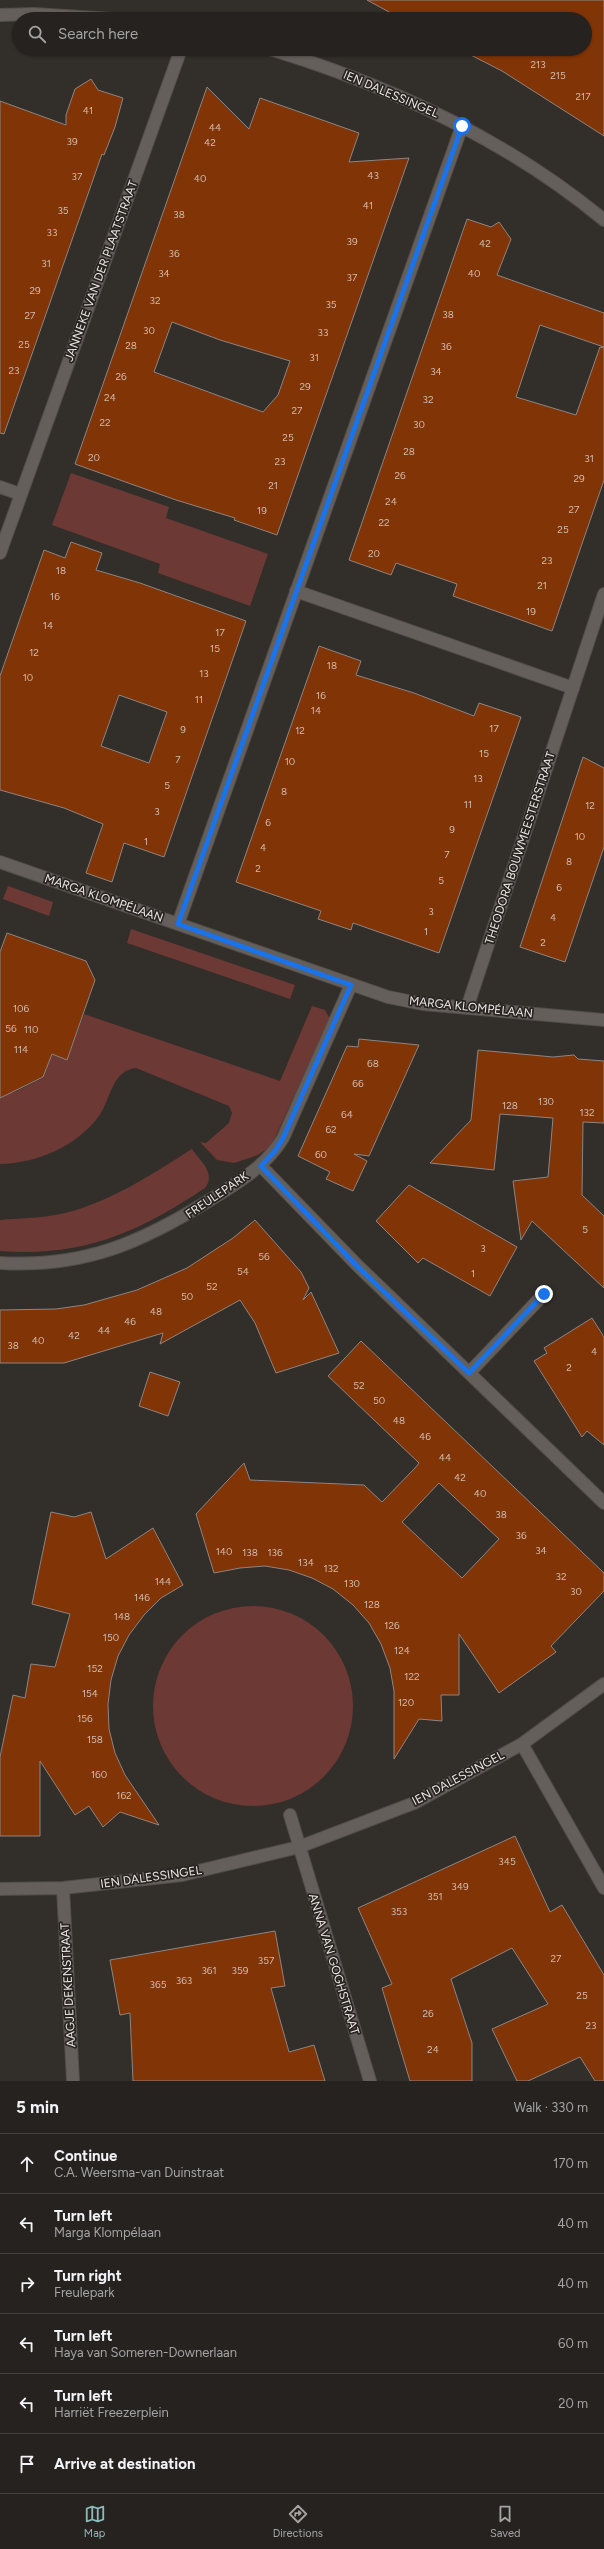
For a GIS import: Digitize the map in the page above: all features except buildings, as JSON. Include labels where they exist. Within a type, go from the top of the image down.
[{"type":"street","points":[[0,15],[12,15]]},
{"type":"street","name":"JANNEKE VAN DER PLAATSTRAAT","points":[[0,553],[178,56]]},
{"type":"street","name":"IEN DALESSINGEL","points":[[293,56],[329,67],[397,94],[462,126],[527,164],[604,220]]},
{"type":"street","points":[[178,924],[462,126]]},
{"type":"street","points":[[0,487],[20,494]]},
{"type":"street","points":[[296,591],[572,688]]},
{"type":"street","name":"THEODORA BOUWMEESTERSTRAAT","points":[[467,1008],[604,594]]},
{"type":"street","name":"MARGA KLOMPÉLAAN","points":[[0,862],[351,985],[423,1004],[604,1020]]},
{"type":"street","name":"FREULEPARK","points":[[0,1263],[43,1263],[68,1260],[135,1242],[184,1217],[261,1166],[275,1151],[283,1138],[351,985]]},
{"type":"street","points":[[261,1166],[356,1265],[604,1503]]},
{"type":"street","points":[[469,1373],[544,1294]]},
{"type":"street","name":"IEN DALESSINGEL","points":[[0,1889],[63,1888],[182,1875],[299,1847],[414,1803],[522,1744],[604,1684]]},
{"type":"street","points":[[522,1744],[604,1888]]},
{"type":"street","points":[[290,1815],[299,1847]]},
{"type":"street","name":"ANNA VAN GOGHSTRAAT","points":[[299,1847],[370,2081]]},
{"type":"street","name":"AAGJE DEKENSTRAAT","points":[[63,1888],[73,2081]]},
{"type":"shaded area","points":[[71,473],[169,507],[166,518],[268,554],[250,606],[158,573],[160,564],[52,525]]},
{"type":"shaded area","points":[[8,886],[53,902],[49,916],[3,899]]},
{"type":"shaded area","points":[[131,929],[295,985],[290,999],[127,943]]},
{"type":"shaded area","points":[[312,1006],[325,1010],[330,1019],[271,1146],[258,1155],[234,1163],[217,1160],[200,1142],[206,1143],[229,1123],[232,1113],[229,1106],[136,1068],[128,1070],[122,1074],[113,1086],[99,1116],[90,1127],[67,1145],[42,1157],[14,1163],[0,1164],[0,1089],[12,1093],[43,1078],[52,1054],[67,1060],[84,1014],[280,1081]]},
{"type":"shaded area","points":[[192,1149],[208,1172],[208,1183],[205,1188],[156,1218],[108,1239],[84,1246],[30,1252],[0,1251],[0,1220],[55,1215],[89,1206],[120,1192]]},
{"type":"shaded area","points":[[243,1606],[263,1606],[291,1613],[309,1623],[324,1635],[336,1650],[346,1668],[353,1696],[353,1716],[346,1744],[336,1762],[324,1777],[309,1789],[291,1799],[263,1806],[243,1806],[215,1799],[197,1789],[176,1770],[160,1744],[157,1735],[153,1716],[153,1696],[160,1668],[170,1650],[189,1629],[215,1613],[224,1610]]},
{"type":"route","points":[[462,126],[178,924],[351,985],[283,1138],[275,1151],[261,1166],[356,1265],[469,1373],[544,1294]]}]
